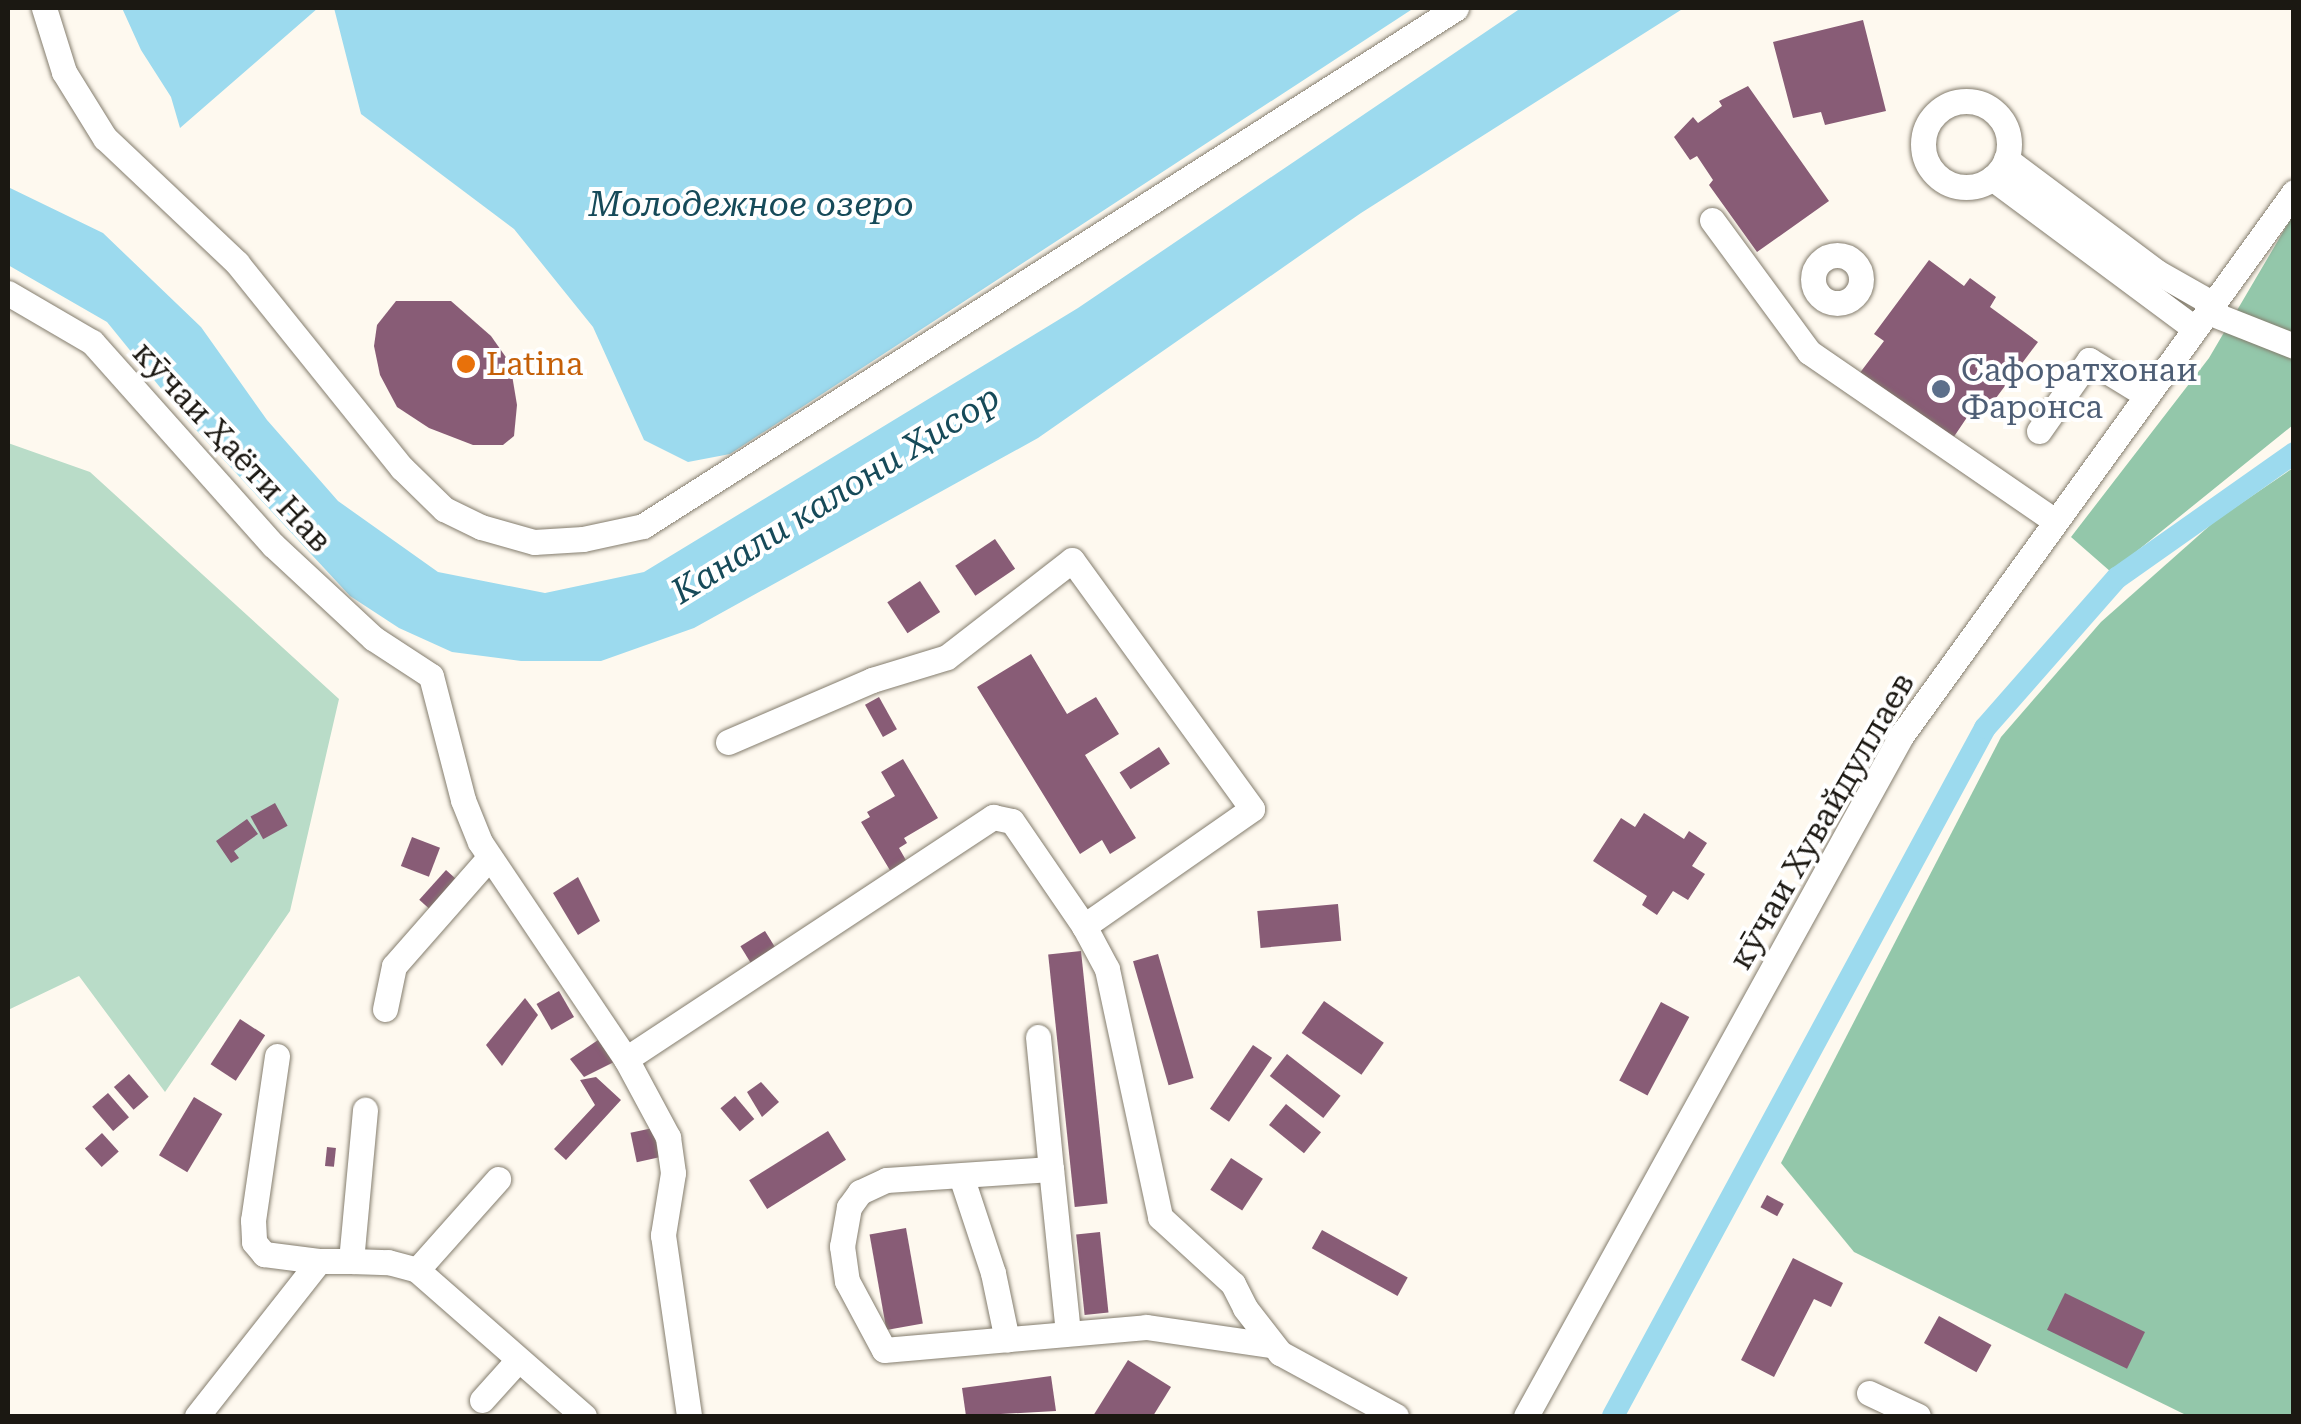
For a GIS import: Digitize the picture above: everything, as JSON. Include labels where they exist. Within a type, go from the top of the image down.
[{"type":"street","points":[[44,8],[64,72],[105,138],[237,263],[402,468],[444,509],[481,527],[534,542],[583,539],[643,526],[1456,8]]},
{"type":"street","points":[[1999,168],[2157,272],[2205,315],[2294,346]]},
{"type":"street","name":"кӯчаи Хувайдуллаев","points":[[1526,1416],[1901,736],[2294,192]]},
{"type":"street","points":[[1712,220],[1809,352],[2055,521]]},
{"type":"street","name":"кӯчаи Ҳаёти Нав","points":[[8,293],[92,342],[273,545],[401,659],[431,676],[470,820],[490,858],[626,1059],[668,1138],[673,1160],[663,1235],[689,1416]]},
{"type":"street","points":[[1795,332],[1827,300]]},
{"type":"street","points":[[2039,431],[2088,360],[2146,396]]},
{"type":"street","points":[[728,742],[860,684],[947,656],[1072,560],[1252,809],[1084,926]]},
{"type":"street","points":[[626,1059],[994,817],[1012,821],[1084,926],[1107,969],[1160,1218],[1233,1284],[1271,1345],[1293,1362],[1396,1416]]},
{"type":"street","points":[[385,1009],[394,966],[490,858]]},
{"type":"street","points":[[1038,1037],[1068,1333]]},
{"type":"street","points":[[277,1056],[253,1220],[254,1242],[264,1254],[388,1262],[417,1270],[584,1416]]},
{"type":"street","points":[[351,1261],[365,1110]]},
{"type":"street","points":[[1051,1169],[886,1180],[860,1192],[848,1207],[842,1246],[847,1281],[884,1350],[1146,1327],[1271,1345]]},
{"type":"street","points":[[961,1176],[993,1273],[1006,1340]]},
{"type":"street","points":[[417,1270],[498,1179]]},
{"type":"street","points":[[197,1416],[320,1260]]},
{"type":"street","points":[[482,1400],[518,1360]]},
{"type":"street","points":[[1869,1393],[1918,1416]]},
{"type":"green space","points":[[2293,215],[2293,425],[2111,572],[2071,537],[2209,358]]},
{"type":"green space","points":[[8,443],[90,472],[339,699],[290,911],[165,1092],[79,976],[8,1010]]},
{"type":"green space","points":[[2293,468],[2293,1416],[2188,1416],[1854,1252],[1781,1163],[2001,737],[2101,622],[2215,521]]},
{"type":"water","points":[[122,8],[318,8],[180,128],[171,97],[141,50]]},
{"type":"water","name":"Молодежное озеро","points":[[334,8],[1414,8],[730,454],[688,462],[644,440],[593,327],[514,229],[361,114]]},
{"type":"water","name":"Канали калони Ҳисор","points":[[1521,8],[1684,8],[1361,213],[1038,438],[694,628],[601,661],[521,661],[452,652],[399,628],[350,596],[185,418],[107,322],[8,265],[8,187],[103,233],[201,327],[267,420],[338,501],[438,572],[545,593],[644,572],[1078,308]]},
{"type":"building","points":[[1863,20],[1886,111],[1825,125],[1821,112],[1793,118],[1773,42]]},
{"type":"building","points":[[1748,86],[1829,201],[1757,252],[1709,185],[1713,180],[1697,156],[1690,160],[1674,137],[1693,117],[1698,123],[1722,106],[1719,101]]},
{"type":"building","points":[[1929,260],[1964,286],[1970,278],[1996,297],[1990,307],[2038,342],[1984,414],[1974,407],[1951,441],[1859,374],[1884,341],[1874,334]]},
{"type":"building","points":[[396,301],[451,301],[491,336],[510,363],[517,405],[514,436],[503,445],[473,445],[429,428],[397,407],[380,375],[374,346],[377,325]]},
{"type":"building","points":[[995,539],[1015,569],[975,596],[955,566]]},
{"type":"building","points":[[920,581],[940,612],[907,633],[887,602]]},
{"type":"building","points":[[1031,654],[1067,714],[1096,697],[1119,734],[1085,755],[1136,838],[1110,854],[1102,840],[1080,854],[977,687]]},
{"type":"building","points":[[879,697],[897,729],[883,737],[865,705]]},
{"type":"building","points":[[1159,747],[1170,764],[1130,789],[1120,773]]},
{"type":"building","points":[[903,759],[938,818],[904,838],[907,843],[899,848],[907,862],[891,872],[861,822],[870,817],[867,812],[895,796],[881,772]]},
{"type":"building","points":[[275,803],[288,826],[263,839],[251,817]]},
{"type":"building","points":[[1644,813],[1684,839],[1689,831],[1707,843],[1692,866],[1705,874],[1688,900],[1673,891],[1657,915],[1642,905],[1647,896],[1593,861],[1621,818],[1635,827]]},
{"type":"building","points":[[247,819],[258,834],[234,851],[239,858],[231,863],[216,841]]},
{"type":"building","points":[[412,837],[440,848],[429,877],[401,866]]},
{"type":"building","points":[[446,870],[457,880],[430,910],[419,900]]},
{"type":"building","points":[[578,877],[600,921],[578,935],[553,893]]},
{"type":"building","points":[[1338,904],[1341,941],[1261,948],[1257,911]]},
{"type":"building","points":[[765,931],[777,950],[752,965],[740,946]]},
{"type":"building","points":[[1081,951],[1108,1204],[1075,1207],[1048,954]]},
{"type":"building","points":[[1158,954],[1194,1078],[1169,1085],[1133,961]]},
{"type":"building","points":[[559,991],[574,1017],[551,1030],[536,1004]]},
{"type":"building","points":[[525,998],[538,1015],[502,1066],[486,1045]]},
{"type":"building","points":[[1324,1001],[1384,1043],[1361,1075],[1302,1033]]},
{"type":"building","points":[[1661,1002],[1689,1017],[1647,1096],[1619,1081]]},
{"type":"building","points":[[240,1019],[265,1035],[236,1081],[211,1064]]},
{"type":"building","points":[[598,1040],[614,1062],[584,1077],[570,1059]]},
{"type":"building","points":[[1253,1045],[1272,1058],[1229,1122],[1210,1109]]},
{"type":"building","points":[[1287,1054],[1341,1096],[1323,1118],[1270,1076]]},
{"type":"building","points":[[129,1074],[149,1097],[134,1110],[114,1087]]},
{"type":"building","points":[[596,1077],[621,1100],[566,1160],[554,1149],[595,1105],[580,1080]]},
{"type":"building","points":[[761,1082],[779,1102],[762,1117],[747,1092]]},
{"type":"building","points":[[108,1093],[129,1117],[113,1131],[92,1107]]},
{"type":"building","points":[[735,1096],[754,1119],[740,1131],[720,1108]]},
{"type":"building","points":[[194,1097],[222,1114],[187,1172],[159,1155]]},
{"type":"building","points":[[1286,1104],[1321,1132],[1304,1153],[1269,1125]]},
{"type":"building","points":[[653,1128],[659,1157],[637,1162],[631,1133]]},
{"type":"building","points":[[828,1131],[846,1160],[767,1209],[749,1180]]},
{"type":"building","points":[[102,1133],[119,1152],[102,1167],[85,1148]]},
{"type":"building","points":[[327,1147],[336,1148],[334,1167],[325,1166]]},
{"type":"building","points":[[1231,1158],[1263,1179],[1242,1211],[1210,1190]]},
{"type":"building","points":[[1767,1195],[1784,1204],[1777,1216],[1760,1207]]},
{"type":"building","points":[[906,1228],[923,1324],[886,1330],[870,1234]]},
{"type":"building","points":[[1322,1230],[1408,1278],[1398,1296],[1312,1248]]},
{"type":"building","points":[[1100,1232],[1108,1313],[1085,1315],[1076,1235]]},
{"type":"building","points":[[1793,1258],[1843,1283],[1831,1307],[1814,1299],[1774,1377],[1741,1360]]},
{"type":"building","points":[[2065,1293],[2145,1332],[2127,1369],[2047,1330]]},
{"type":"building","points":[[1939,1316],[1991,1345],[1976,1372],[1924,1343]]},
{"type":"building","points":[[1128,1360],[1171,1387],[1153,1416],[1093,1416]]},
{"type":"building","points":[[1051,1376],[1056,1411],[966,1416],[962,1388]]},
{"type":"waterway","points":[[1613,1416],[1985,728],[2117,578],[2294,453]]},
{"type":"place","name":"Latina","points":[[466,364]]},
{"type":"place","name":"Сафоратхонаи Фаронса","points":[[1941,389]]}]
